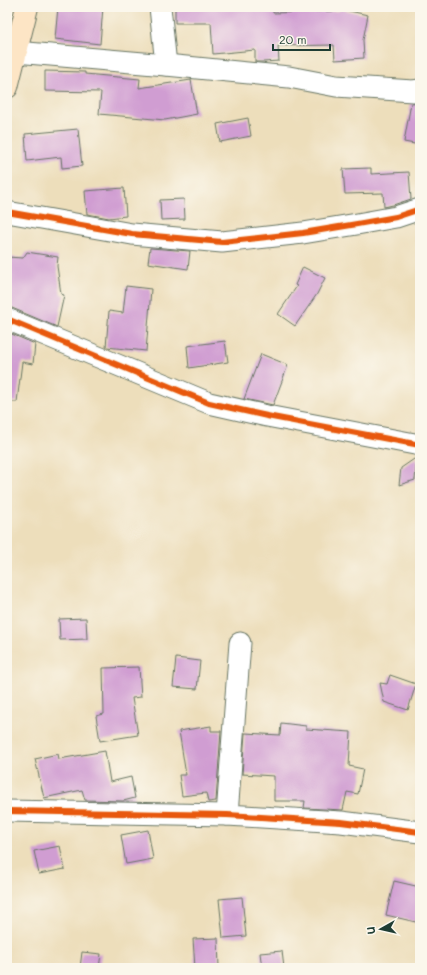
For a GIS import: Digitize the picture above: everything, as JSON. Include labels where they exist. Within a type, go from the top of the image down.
[{"type":"main road","points":[[7,87],[27,7]]},
{"type":"street","points":[[160,7],[166,65]]},
{"type":"street","points":[[16,52],[289,77],[336,86],[413,91],[420,90]]},
{"type":"street","points":[[7,212],[132,234],[222,242],[303,233],[357,224],[396,216],[420,209]]},
{"type":"street","points":[[7,319],[209,403],[420,446]]},
{"type":"street","points":[[227,815],[240,643]]},
{"type":"street","points":[[7,811],[227,815],[341,822],[420,832]]},
{"type":"building","points":[[58,7],[103,7],[100,44],[55,39]]},
{"type":"building","points":[[175,7],[273,7],[273,13],[339,11],[340,9],[368,15],[363,40],[364,58],[335,60],[334,45],[278,46],[279,61],[255,62],[255,50],[213,54],[211,23],[175,23]]},
{"type":"building","points":[[45,71],[85,72],[85,74],[140,79],[139,88],[191,80],[197,114],[165,120],[99,114],[101,92],[45,91]]},
{"type":"building","points":[[420,102],[420,145],[404,142],[411,103]]},
{"type":"building","points":[[248,118],[251,136],[220,142],[217,124]]},
{"type":"building","points":[[78,129],[82,166],[62,168],[61,157],[27,161],[25,134]]},
{"type":"building","points":[[371,168],[371,174],[409,172],[411,199],[384,207],[383,193],[345,194],[343,169]]},
{"type":"building","points":[[124,188],[126,216],[109,218],[87,214],[85,191]]},
{"type":"building","points":[[184,199],[185,219],[161,220],[160,200]]},
{"type":"building","points":[[150,248],[190,251],[188,269],[148,263]]},
{"type":"building","points":[[27,252],[58,257],[57,266],[61,294],[64,295],[57,327],[7,307],[7,257],[23,258]]},
{"type":"building","points":[[303,267],[325,278],[317,294],[295,326],[278,314],[297,286],[295,285]]},
{"type":"building","points":[[126,286],[151,289],[146,351],[106,347],[109,311],[123,313]]},
{"type":"building","points":[[7,332],[35,344],[33,364],[22,362],[17,402],[7,402]]},
{"type":"building","points":[[225,341],[228,362],[189,368],[187,346]]},
{"type":"building","points":[[261,354],[288,365],[273,405],[244,399]]},
{"type":"building","points":[[417,457],[415,480],[399,485],[401,468]]},
{"type":"building","points":[[86,618],[87,639],[60,640],[59,619]]},
{"type":"building","points":[[176,658],[200,661],[197,689],[173,687]]},
{"type":"building","points":[[139,667],[141,697],[132,698],[138,735],[100,741],[96,716],[104,714],[103,668]]},
{"type":"building","points":[[390,675],[416,684],[408,710],[384,702],[380,683],[387,684]]},
{"type":"building","points":[[281,723],[306,726],[306,729],[351,732],[349,766],[363,769],[358,794],[347,792],[343,810],[304,808],[305,801],[274,801],[274,776],[242,774],[245,733],[280,735]]},
{"type":"building","points":[[211,726],[211,731],[221,731],[216,801],[208,802],[206,793],[182,796],[179,775],[186,775],[179,731]]},
{"type":"building","points":[[105,751],[110,782],[131,777],[135,798],[123,801],[85,800],[82,790],[44,798],[35,759],[58,754],[59,759]]},
{"type":"building","points":[[148,830],[153,859],[126,864],[121,835]]},
{"type":"building","points":[[60,846],[65,869],[39,874],[34,851]]},
{"type":"building","points":[[394,881],[420,887],[420,923],[386,915]]},
{"type":"building","points":[[242,897],[246,936],[223,938],[219,899]]},
{"type":"building","points":[[218,938],[219,968],[195,968],[193,939]]},
{"type":"building","points":[[282,951],[284,968],[262,968],[260,953]]},
{"type":"building","points":[[82,952],[101,954],[99,968],[80,968]]},
{"type":"cycle path","points":[[7,212],[132,234],[222,242],[303,233],[396,217],[420,209]]},
{"type":"cycle path","points":[[7,319],[209,403],[267,416],[420,445]]},
{"type":"cycle path","points":[[7,811],[227,815],[341,822],[420,832]]}]
